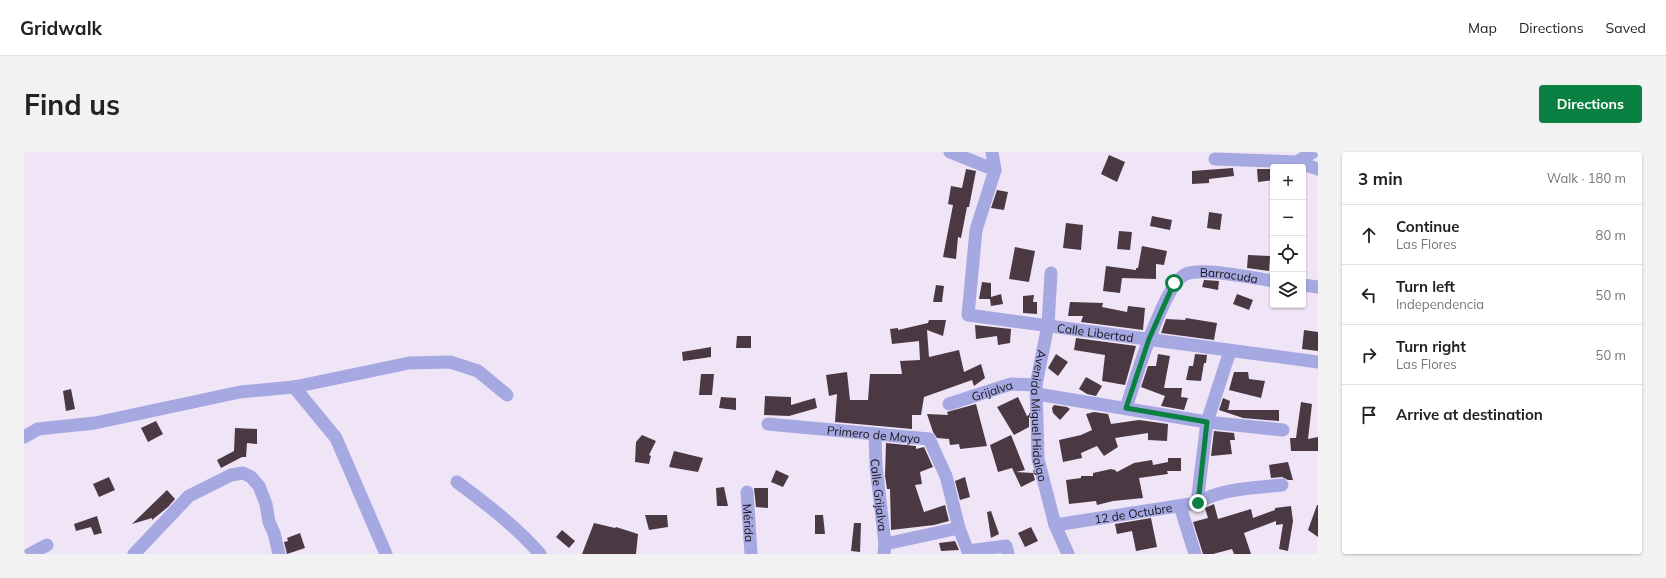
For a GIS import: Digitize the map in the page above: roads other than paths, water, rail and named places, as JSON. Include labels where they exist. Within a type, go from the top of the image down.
[{"type":"street","points":[[950,152],[995,170]]},
{"type":"street","points":[[992,152],[995,170]]},
{"type":"street","points":[[1297,162],[1313,152]]},
{"type":"street","points":[[1215,159],[1297,162],[1318,169]]},
{"type":"street","name":"Calle Libertad","points":[[995,170],[976,230],[968,315],[1318,362]]},
{"type":"street","name":"Barracuda","points":[[1149,339],[1174,283],[1185,274],[1201,271],[1270,281]]},
{"type":"street","name":"Avenida Miguel Hidalgo","points":[[1051,273],[1048,325],[1036,389],[1038,459],[1055,525],[1068,554]]},
{"type":"street","points":[[1306,285],[1318,287]]},
{"type":"street","points":[[1126,408],[1149,339]]},
{"type":"street","points":[[1198,503],[1207,422],[1230,351]]},
{"type":"street","points":[[24,437],[38,429],[95,423],[240,392],[294,387],[409,363],[450,362],[478,371],[507,395]]},
{"type":"street","name":"Grijalva","points":[[949,404],[1012,384],[1126,408],[1207,422],[1283,430]]},
{"type":"street","points":[[294,387],[336,438],[343,450],[386,554]]},
{"type":"street","name":"Primero de Mayo","points":[[768,424],[929,439],[946,476],[959,528],[968,552]]},
{"type":"street","name":"Calle Grijalva","points":[[875,435],[876,466],[884,549]]},
{"type":"street","points":[[134,554],[189,496],[231,475],[243,473],[251,477],[259,486],[266,504],[269,522],[274,533],[279,554]]},
{"type":"street","points":[[457,482],[493,509],[521,534],[540,554]]},
{"type":"street","name":"12 de Octubre","points":[[1055,525],[1198,503],[1208,496],[1240,489],[1282,485]]},
{"type":"street","name":"Mérida","points":[[747,492],[751,554]]},
{"type":"street","points":[[1180,506],[1195,554]]},
{"type":"street","points":[[884,549],[959,528]]},
{"type":"street","points":[[30,554],[47,545]]},
{"type":"street","points":[[968,552],[1007,550]]}]
